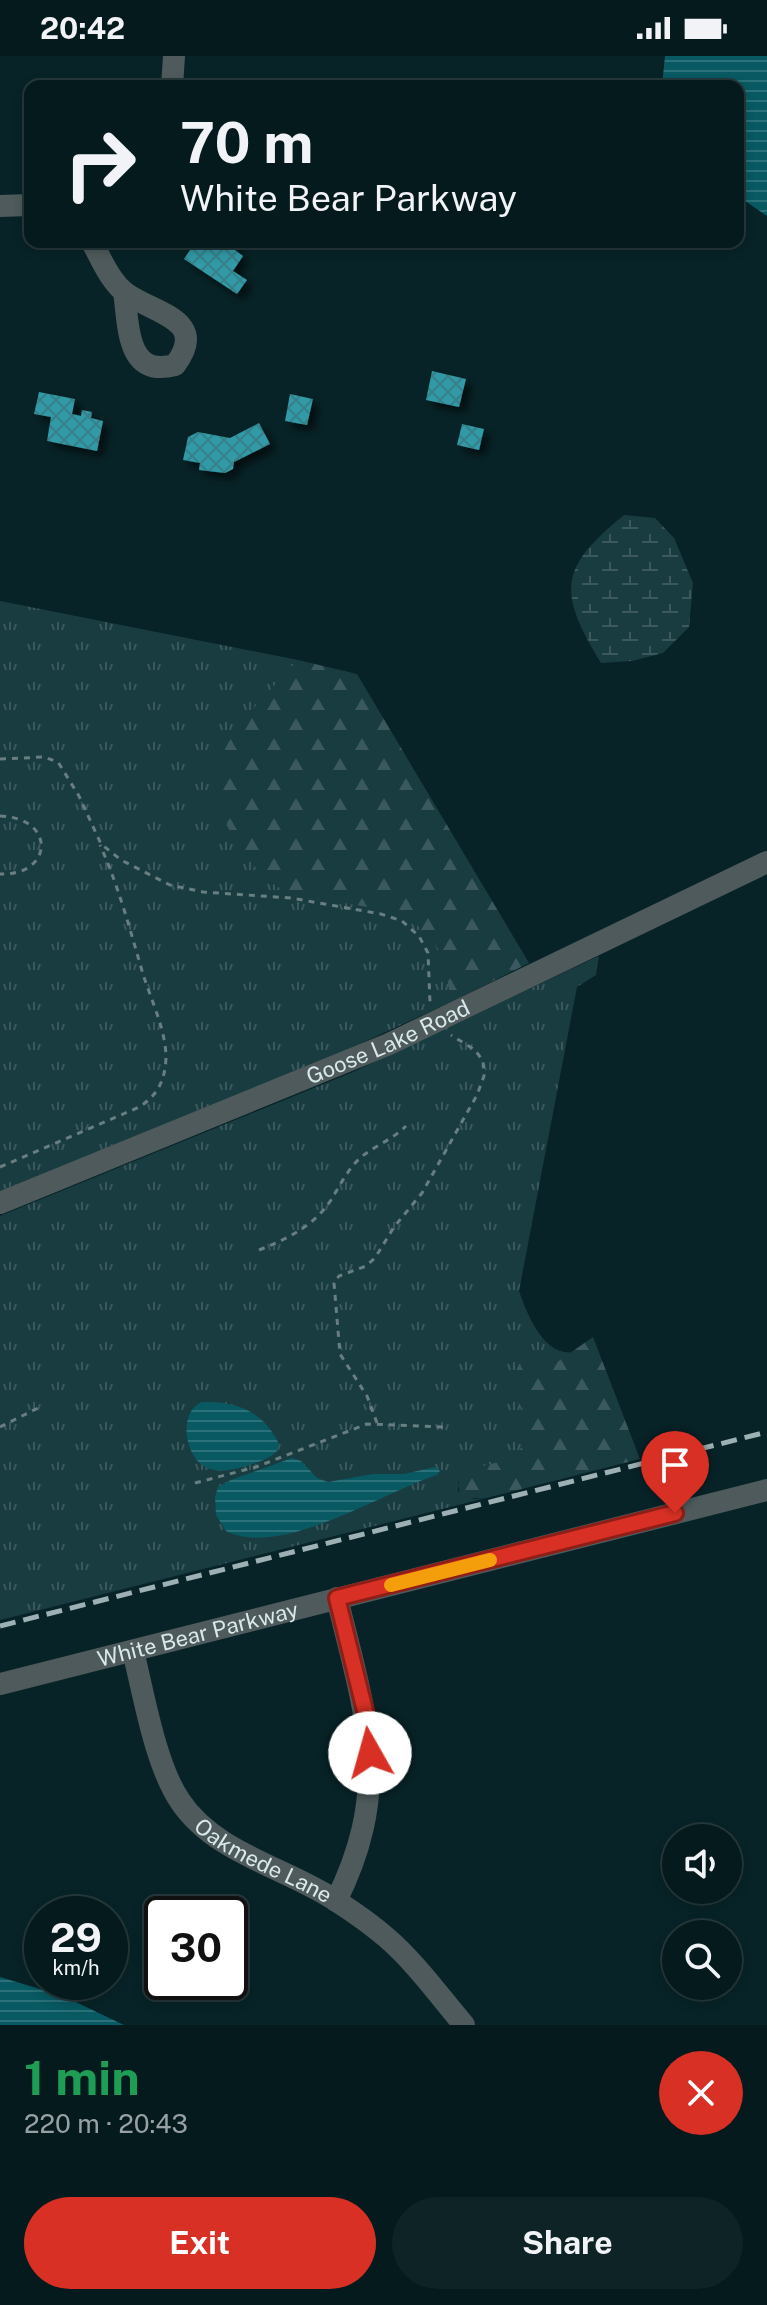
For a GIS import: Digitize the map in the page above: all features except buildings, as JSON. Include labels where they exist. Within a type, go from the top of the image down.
[{"type":"street","points":[[172,80],[174,56]]},
{"type":"street","points":[[0,206],[24,205]]},
{"type":"street","points":[[95,248],[124,292]]},
{"type":"street","name":"Goose Lake Road","points":[[0,1203],[291,1086],[767,862]]},
{"type":"street","name":"White Bear Parkway","points":[[0,1684],[767,1490]]},
{"type":"street","points":[[336,1901],[356,1856],[370,1785],[367,1719],[337,1598]]},
{"type":"street","name":"Oakmede Lane","points":[[133,1651],[167,1779],[181,1803],[214,1836],[336,1901],[389,1939],[464,2025]]},
{"type":"path","points":[[0,759],[48,758],[58,762],[79,796],[123,899],[162,1035],[165,1061],[160,1086],[151,1100],[0,1167]]},
{"type":"path","points":[[0,816],[29,823],[39,833],[42,845],[38,859],[27,869],[0,874]]},
{"type":"path","points":[[97,838],[121,860],[180,888],[291,898],[381,914],[402,921],[419,936],[428,953],[438,1019],[483,1061],[484,1076],[477,1095],[422,1193],[394,1227],[375,1258],[361,1268],[339,1276],[334,1283],[340,1354],[367,1396],[377,1423]]},
{"type":"path","points":[[259,1250],[289,1237],[314,1219],[325,1209],[359,1159],[381,1147],[406,1126]]},
{"type":"path","points":[[0,1427],[38,1408]]},
{"type":"path","points":[[195,1483],[245,1471],[361,1426],[377,1423],[446,1427]]},
{"type":"green space","points":[[624,515],[655,518],[674,538],[693,583],[689,627],[663,653],[632,661],[601,663],[577,617],[572,599],[572,582],[587,550]]},
{"type":"green space","points":[[0,601],[298,660],[289,671],[478,921],[464,996],[331,1057],[0,1191]]},
{"type":"green space","points":[[298,660],[357,674],[529,963],[451,1002],[440,954],[423,930],[378,909],[285,891],[269,881],[251,862],[223,817],[216,797],[215,779],[229,741],[256,705]]},
{"type":"green space","points":[[599,956],[596,975],[577,987],[519,1291],[532,1322],[546,1341],[564,1352],[575,1352],[557,1362],[544,1362],[573,1451],[458,1482],[458,1491],[474,1499],[486,1498],[0,1620],[0,1216],[353,1072]]},
{"type":"green space","points":[[593,1337],[640,1459],[486,1498],[467,1498],[460,1494],[458,1484],[464,1476],[472,1470],[508,1459],[521,1448],[525,1428],[515,1387],[518,1367],[530,1360],[557,1362]]},
{"type":"water","points":[[665,56],[767,56],[767,216],[744,200],[744,80],[663,80]]},
{"type":"water","points":[[202,1402],[248,1410],[273,1433],[279,1444],[277,1451],[261,1461],[238,1468],[219,1470],[205,1467],[192,1453],[187,1434],[189,1415]]},
{"type":"water","points":[[292,1458],[301,1461],[317,1478],[328,1482],[373,1474],[404,1474],[435,1467],[440,1471],[437,1475],[332,1520],[302,1530],[248,1537],[226,1531],[216,1515],[218,1487]]},
{"type":"water","points":[[0,1977],[24,1984],[24,2000],[71,2000],[124,2025],[0,2025]]},
{"type":"railway","points":[[0,1626],[767,1432]]},
{"type":"slow traffic","points":[[391,1585],[490,1560]]},
{"type":"route","points":[[370,1753],[367,1719],[337,1598],[675,1513]]}]
